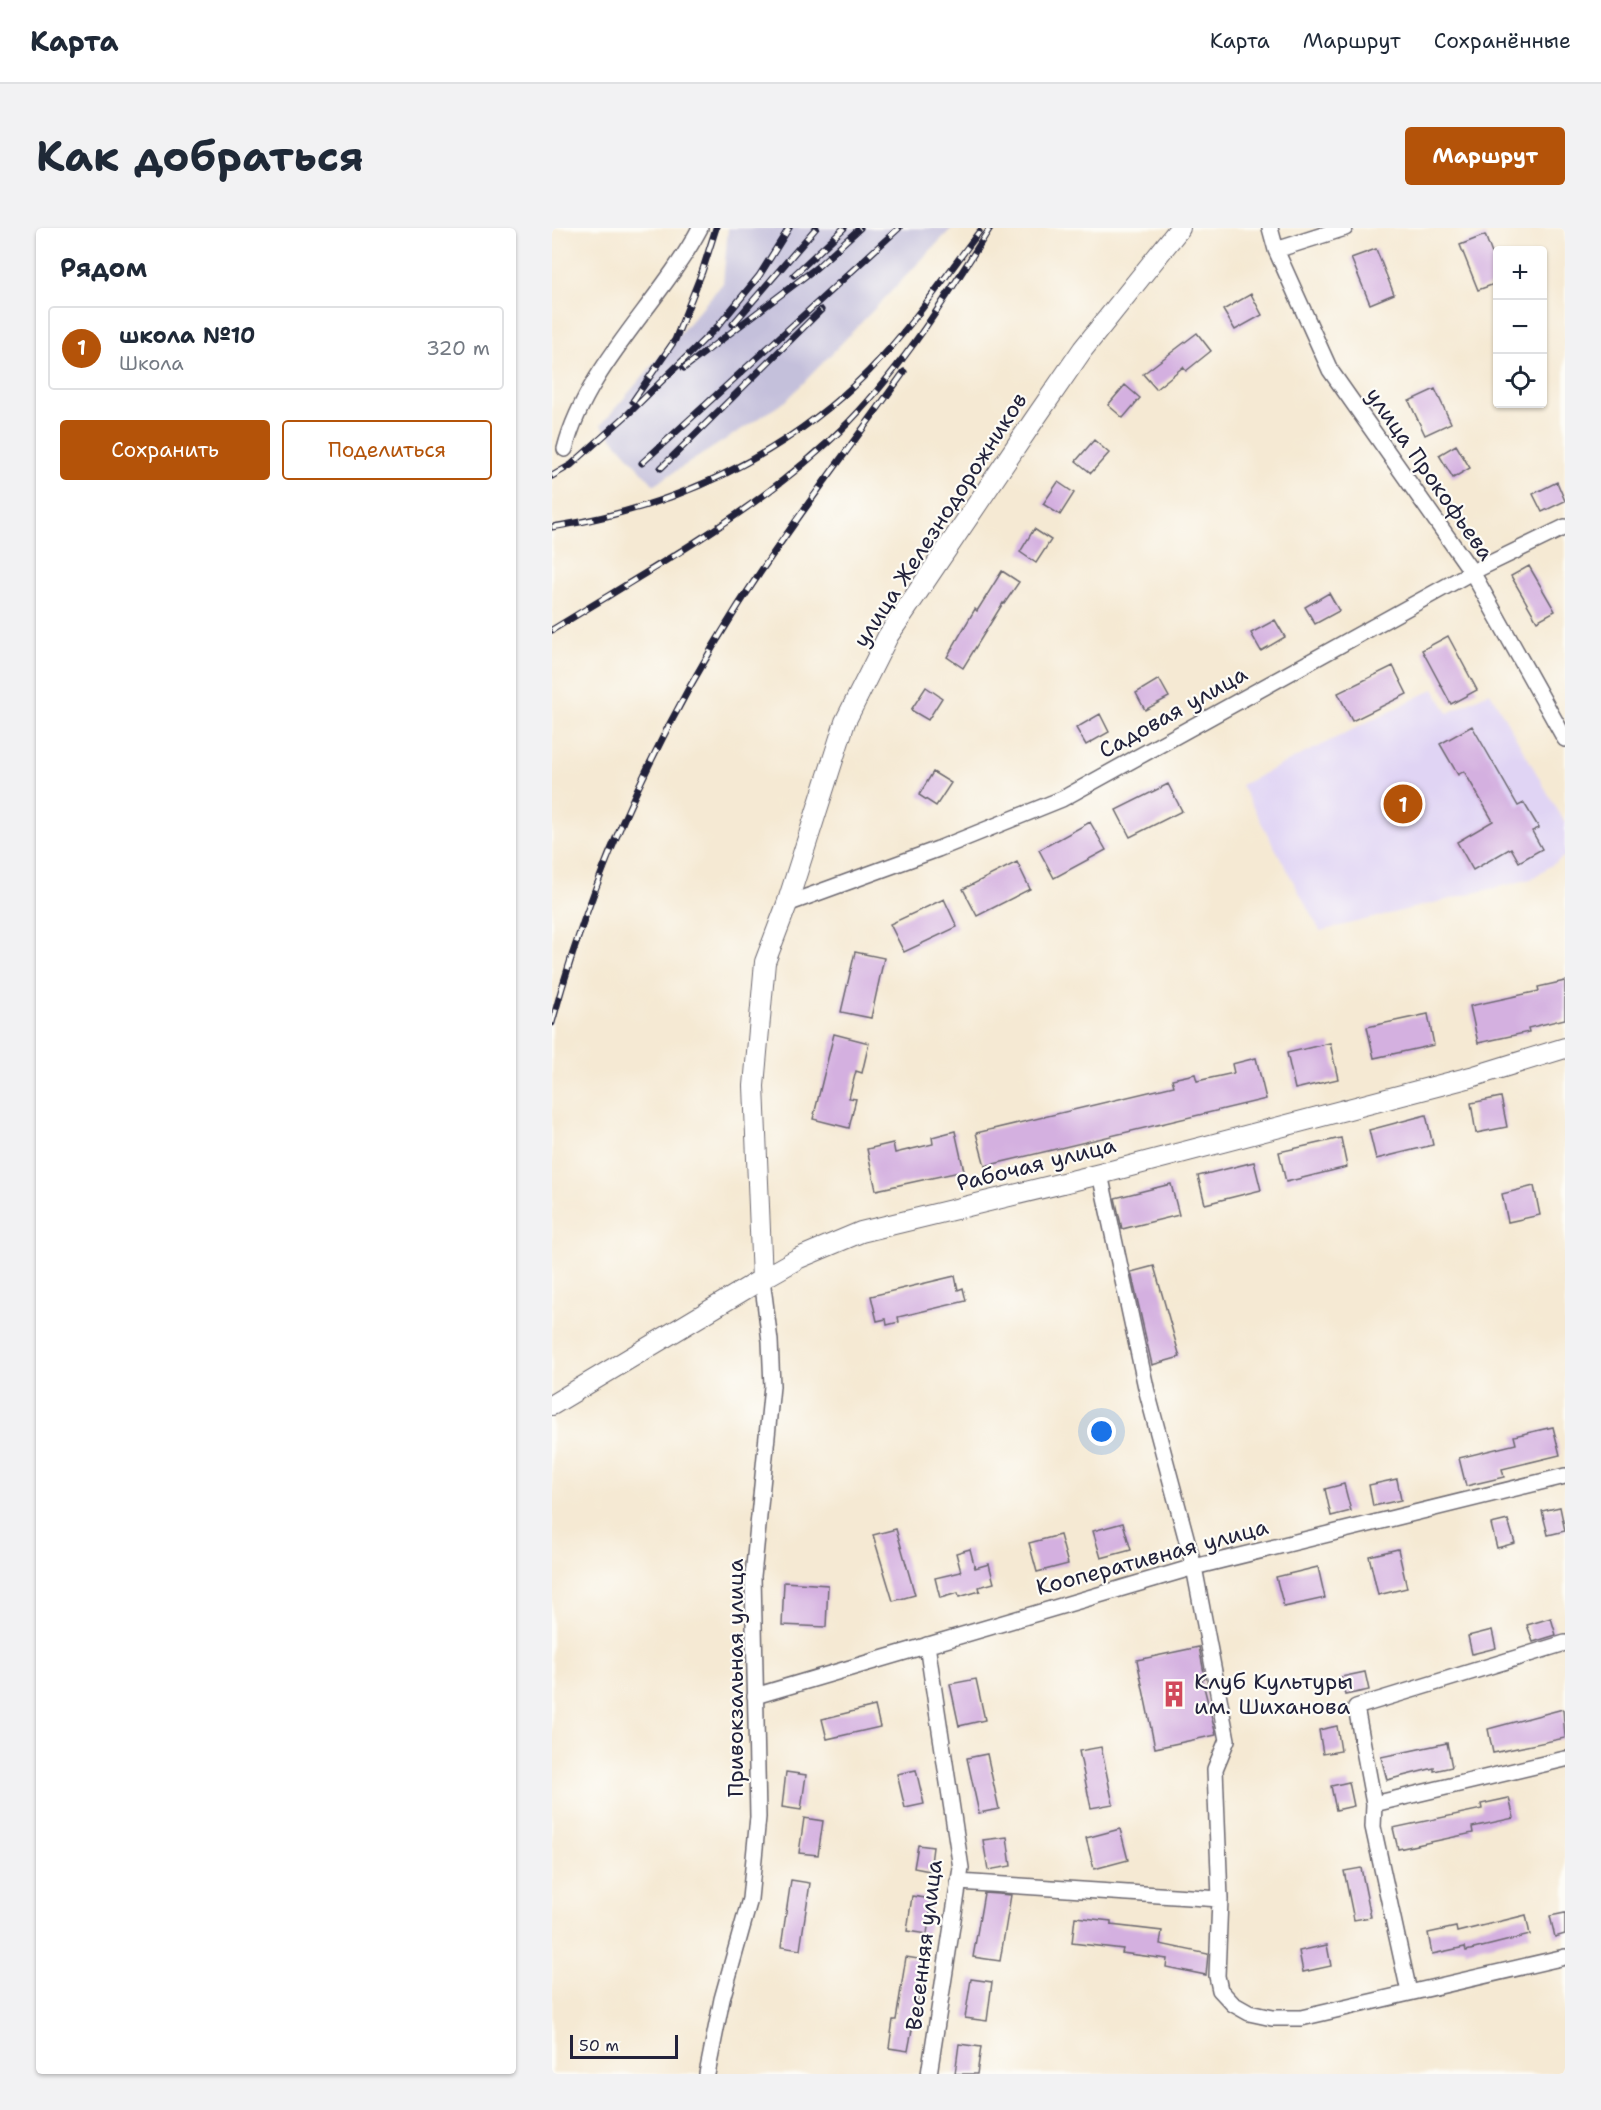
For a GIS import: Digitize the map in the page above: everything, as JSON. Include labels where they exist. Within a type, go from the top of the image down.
[{"type":"street","points":[[565,449],[569,434],[604,370],[682,261],[700,228]]},
{"type":"street","name":"улица Железнодорожников","points":[[762,1278],[754,1086],[765,962],[787,904],[845,722],[888,636],[1083,349],[1180,228]]},
{"type":"street","name":"улица Прокофьева","points":[[1270,228],[1276,250],[1330,370],[1472,572],[1565,739]]},
{"type":"street","points":[[1276,250],[1345,228]]},
{"type":"street","name":"Садовая улица","points":[[787,904],[938,849],[1062,799],[1472,572],[1565,527]]},
{"type":"street","name":"Рабочая улица","points":[[556,1402],[762,1278],[799,1258],[861,1232],[1100,1174],[1471,1077],[1565,1048]]},
{"type":"street","points":[[1100,1174],[1147,1392],[1194,1567],[1227,1740],[1215,1769],[1220,1899],[1217,1976],[1220,1990],[1241,2008],[1272,2018],[1301,2018],[1565,1957]]},
{"type":"street","name":"Привокзальная улица","points":[[707,2074],[722,1999],[750,1899],[758,1817],[753,1576],[772,1386],[770,1341],[762,1278]]},
{"type":"street","name":"Кооперативная улица","points":[[755,1696],[1194,1567],[1565,1476]]},
{"type":"street","points":[[1408,1992],[1373,1827],[1374,1804],[1356,1707],[1565,1643]]},
{"type":"street","name":"Весенняя улица","points":[[927,1645],[961,1868],[929,2074]]},
{"type":"street","points":[[1374,1804],[1565,1759]]},
{"type":"street","points":[[958,1882],[1220,1899]]},
{"type":"shaded area","points":[[728,228],[952,228],[786,401],[654,485],[601,425],[723,283]]},
{"type":"shaded area","points":[[1434,689],[1448,713],[1490,692],[1565,823],[1565,856],[1531,879],[1320,931],[1241,785]]},
{"type":"building","points":[[1485,235],[1493,256],[1493,284],[1478,290],[1460,245]]},
{"type":"building","points":[[1376,249],[1394,294],[1370,304],[1351,258]]},
{"type":"building","points":[[1251,294],[1262,315],[1235,330],[1223,310]]},
{"type":"building","points":[[1197,333],[1211,351],[1186,371],[1183,367],[1156,389],[1143,374]]},
{"type":"building","points":[[1125,385],[1140,398],[1123,418],[1108,405]]},
{"type":"building","points":[[1435,389],[1451,423],[1425,435],[1409,401]]},
{"type":"building","points":[[1094,440],[1109,453],[1091,473],[1076,461]]},
{"type":"building","points":[[1456,445],[1470,468],[1453,478],[1439,455]]},
{"type":"building","points":[[1058,482],[1074,493],[1060,515],[1043,504]]},
{"type":"building","points":[[1557,482],[1565,501],[1542,512],[1533,494]]},
{"type":"building","points":[[1034,529],[1051,540],[1036,563],[1020,552]]},
{"type":"building","points":[[1529,566],[1555,611],[1537,621],[1511,576]]},
{"type":"building","points":[[1002,571],[1019,582],[1003,603],[963,668],[947,657],[975,609],[977,611]]},
{"type":"building","points":[[1329,593],[1339,611],[1315,624],[1305,607]]},
{"type":"building","points":[[1275,620],[1285,637],[1261,651],[1251,633]]},
{"type":"building","points":[[1448,636],[1477,690],[1451,704],[1422,650]]},
{"type":"building","points":[[1393,666],[1407,694],[1352,721],[1338,693]]},
{"type":"building","points":[[1159,679],[1169,697],[1145,710],[1136,693]]},
{"type":"building","points":[[926,687],[942,698],[928,720],[911,710]]},
{"type":"building","points":[[1100,714],[1109,732],[1086,745],[1076,728]]},
{"type":"building","points":[[1472,726],[1518,806],[1524,803],[1539,828],[1532,831],[1542,849],[1519,862],[1511,848],[1473,870],[1457,842],[1493,821],[1464,771],[1458,775],[1440,744]]},
{"type":"building","points":[[933,772],[951,783],[936,806],[919,795]]},
{"type":"building","points":[[1168,784],[1182,811],[1130,837],[1116,810]]},
{"type":"building","points":[[1090,822],[1106,850],[1054,878],[1039,850]]},
{"type":"building","points":[[1017,862],[1030,889],[977,916],[963,889]]},
{"type":"building","points":[[944,899],[957,927],[904,952],[890,924]]},
{"type":"building","points":[[855,952],[884,958],[871,1018],[841,1012]]},
{"type":"building","points":[[1565,981],[1565,1019],[1528,1028],[1529,1032],[1478,1043],[1470,1006],[1539,991],[1538,987]]},
{"type":"building","points":[[1428,1014],[1434,1045],[1374,1058],[1367,1027]]},
{"type":"building","points":[[834,1034],[869,1043],[862,1073],[856,1071],[849,1098],[856,1099],[849,1128],[813,1119]]},
{"type":"building","points":[[1330,1043],[1338,1079],[1295,1089],[1287,1053]]},
{"type":"building","points":[[1256,1058],[1266,1099],[985,1166],[976,1133],[1174,1086],[1172,1079],[1195,1074],[1197,1081],[1234,1073],[1232,1064]]},
{"type":"building","points":[[1501,1097],[1507,1127],[1476,1133],[1471,1103]]},
{"type":"building","points":[[1426,1115],[1433,1145],[1376,1159],[1369,1130]]},
{"type":"building","points":[[955,1131],[964,1171],[876,1190],[867,1149],[893,1143],[895,1153],[933,1144],[932,1137]]},
{"type":"building","points":[[1341,1138],[1347,1167],[1286,1182],[1279,1152]]},
{"type":"building","points":[[1254,1162],[1261,1190],[1205,1204],[1198,1176]]},
{"type":"building","points":[[1171,1184],[1179,1215],[1122,1229],[1115,1198]]},
{"type":"building","points":[[1534,1186],[1540,1215],[1508,1222],[1502,1194]]},
{"type":"building","points":[[1154,1266],[1180,1357],[1152,1365],[1131,1272]]},
{"type":"building","points":[[955,1276],[958,1290],[963,1288],[966,1301],[898,1317],[899,1322],[887,1325],[886,1319],[877,1321],[871,1296]]},
{"type":"building","points":[[1553,1427],[1560,1455],[1502,1469],[1504,1477],[1466,1486],[1459,1458],[1516,1444],[1514,1436]]},
{"type":"building","points":[[1397,1479],[1401,1500],[1373,1506],[1369,1485]]},
{"type":"building","points":[[1344,1484],[1351,1511],[1331,1516],[1325,1489]]},
{"type":"building","points":[[1560,1507],[1565,1531],[1548,1535],[1542,1511]]},
{"type":"building","points":[[1508,1520],[1515,1543],[1497,1548],[1491,1524]]},
{"type":"building","points":[[1123,1523],[1131,1550],[1101,1558],[1093,1531]]},
{"type":"building","points":[[896,1529],[915,1595],[893,1601],[873,1535]]},
{"type":"building","points":[[1060,1535],[1068,1564],[1037,1572],[1029,1543]]},
{"type":"building","points":[[970,1549],[975,1568],[989,1564],[994,1583],[979,1587],[980,1591],[959,1597],[958,1593],[940,1598],[935,1578],[961,1572],[956,1553]]},
{"type":"building","points":[[1398,1549],[1407,1588],[1378,1595],[1369,1556]]},
{"type":"building","points":[[1318,1567],[1325,1598],[1284,1607],[1276,1577]]},
{"type":"building","points":[[784,1582],[828,1585],[826,1627],[782,1625]]},
{"type":"building","points":[[1551,1618],[1556,1635],[1533,1642],[1527,1625]]},
{"type":"building","points":[[1492,1630],[1496,1648],[1472,1654],[1468,1636]]},
{"type":"building","name":"Клуб Культуры им. Шиханова","points":[[1199,1647],[1205,1678],[1202,1679],[1216,1735],[1155,1748],[1137,1660]]},
{"type":"building","points":[[1365,1672],[1369,1690],[1345,1695],[1341,1677]]},
{"type":"building","points":[[976,1679],[985,1720],[959,1726],[950,1684]]},
{"type":"building","points":[[875,1706],[880,1727],[827,1739],[822,1719]]},
{"type":"building","points":[[1563,1709],[1565,1738],[1493,1753],[1488,1729]]},
{"type":"building","points":[[1337,1726],[1341,1751],[1323,1754],[1319,1730]]},
{"type":"building","points":[[1447,1743],[1452,1767],[1434,1771],[1434,1768],[1387,1780],[1381,1757]]},
{"type":"building","points":[[1101,1747],[1113,1804],[1091,1808],[1079,1751]]},
{"type":"building","points":[[987,1754],[999,1809],[979,1813],[967,1758]]},
{"type":"building","points":[[916,1770],[924,1804],[905,1808],[897,1774]]},
{"type":"building","points":[[786,1772],[806,1775],[801,1810],[782,1807]]},
{"type":"building","points":[[1349,1782],[1354,1806],[1336,1810],[1331,1786]]},
{"type":"building","points":[[1509,1798],[1514,1818],[1472,1827],[1473,1833],[1398,1849],[1393,1828],[1482,1809],[1481,1804]]},
{"type":"building","points":[[804,1818],[823,1821],[818,1855],[799,1853]]},
{"type":"building","points":[[1120,1829],[1128,1860],[1094,1869],[1086,1838]]},
{"type":"building","points":[[1007,1837],[1011,1866],[988,1870],[983,1840]]},
{"type":"building","points":[[918,1845],[933,1847],[930,1871],[914,1868]]},
{"type":"building","points":[[1361,1868],[1371,1917],[1354,1920],[1344,1871]]},
{"type":"building","points":[[791,1880],[810,1883],[800,1950],[781,1947]]},
{"type":"building","points":[[984,1893],[1011,1895],[1000,1961],[973,1957]]},
{"type":"building","points":[[912,1896],[932,1899],[927,1934],[907,1931]]},
{"type":"building","points":[[1565,1913],[1565,1934],[1555,1937],[1550,1916]]},
{"type":"building","points":[[1526,1915],[1530,1935],[1466,1951],[1465,1947],[1432,1954],[1428,1933],[1456,1927],[1457,1932]]},
{"type":"building","points":[[1075,1917],[1111,1921],[1111,1925],[1162,1931],[1160,1944],[1208,1954],[1206,1975],[1166,1967],[1167,1959],[1122,1953],[1123,1949],[1072,1943]]},
{"type":"building","points":[[1327,1945],[1331,1966],[1303,1972],[1299,1951]]},
{"type":"building","points":[[906,1957],[925,1960],[908,2051],[889,2048]]},
{"type":"building","points":[[971,1979],[992,1982],[987,2021],[965,2018]]},
{"type":"building","points":[[959,2044],[981,2047],[977,2074],[955,2074]]},
{"type":"railway","points":[[633,401],[675,340],[702,272],[716,228]]},
{"type":"railway","points":[[552,476],[571,465],[628,414],[718,326],[759,276],[789,228]]},
{"type":"railway","points":[[733,324],[816,228]]},
{"type":"railway","points":[[794,275],[844,228]]},
{"type":"railway","points":[[684,368],[816,268],[860,228]]},
{"type":"railway","points":[[642,463],[899,228]]},
{"type":"railway","points":[[552,630],[707,535],[781,482],[816,453],[849,422],[907,353],[990,228]]},
{"type":"railway","points":[[552,527],[596,519],[682,492],[763,453],[800,429],[836,402],[884,355],[913,321],[979,232]]},
{"type":"railway","points":[[661,468],[821,310]]},
{"type":"railway","points":[[552,1023],[586,914],[607,860],[629,807],[680,705],[708,655],[758,576],[904,372]]},
{"type":"place","name":"школа №10","points":[[1403,804]]},
{"type":"place","name":"Клуб Культуры им. Шиханова","points":[[1174,1694]]}]
